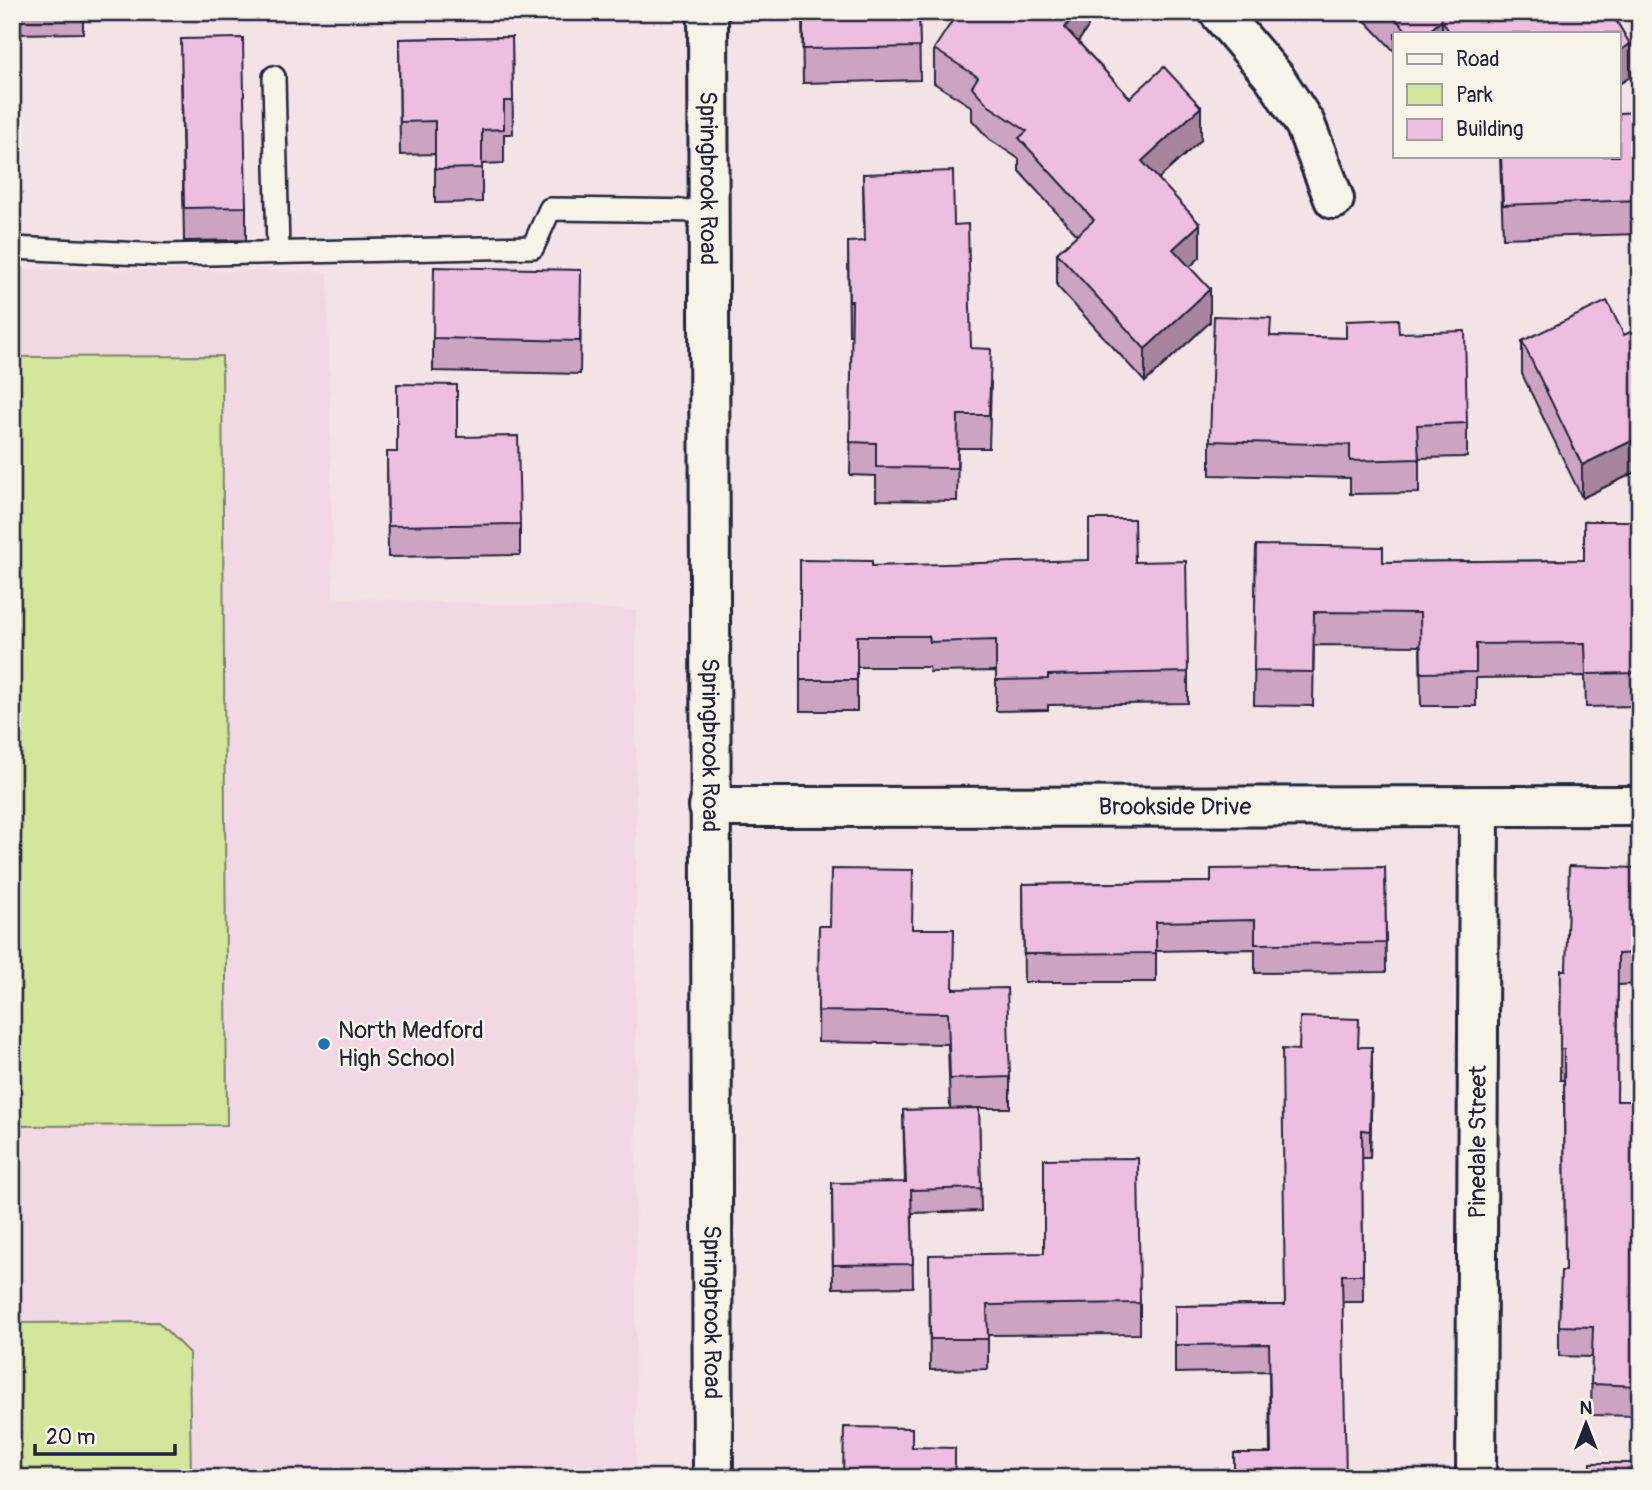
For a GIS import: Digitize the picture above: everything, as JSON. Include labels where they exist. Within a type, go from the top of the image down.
[{"type":"street","name":"Springbrook Road","points":[[708,12],[713,1478]]},
{"type":"street","points":[[1219,12],[1275,78],[1305,124],[1334,199]]},
{"type":"street","name":"Brookside Drive","points":[[709,807],[1640,806]]},
{"type":"street","name":"Pinedale Street","points":[[1476,1478],[1479,807]]},
{"type":"lane","points":[[274,76],[278,252]]},
{"type":"lane","points":[[12,248],[165,255],[533,247],[550,209],[708,211]]},
{"type":"shaded area","name":"North Medford High School","points":[[12,269],[328,272],[333,597],[636,610],[636,1478],[12,1478]]},
{"type":"green space","points":[[222,356],[227,1125],[12,1126],[12,357]]},
{"type":"green space","points":[[158,1322],[189,1353],[191,1478],[12,1478],[12,1323]]},
{"type":"building","points":[[803,12],[919,12],[920,47],[803,49]]},
{"type":"building","points":[[958,12],[1075,12],[1065,28],[1130,98],[1164,67],[1201,107],[1142,161],[1200,224],[1173,249],[1210,289],[1145,349],[1057,253],[1094,220],[1019,138],[1027,131],[989,106],[972,87],[978,77],[934,49]]},
{"type":"building","points":[[1389,12],[1611,12],[1630,44],[1620,50],[1620,32],[1449,32],[1442,20],[1428,32],[1408,32]]},
{"type":"building","points":[[512,37],[513,101],[504,101],[504,129],[482,130],[482,168],[435,169],[435,121],[400,122],[399,39]]},
{"type":"building","points":[[243,38],[246,207],[184,208],[181,39]]},
{"type":"building","points":[[1640,112],[1640,200],[1503,205],[1501,158],[1620,158],[1620,113]]},
{"type":"building","points":[[953,171],[954,225],[968,224],[971,348],[991,349],[989,415],[958,415],[957,468],[876,467],[876,443],[850,442],[852,301],[849,301],[848,242],[865,241],[863,174]]},
{"type":"building","points":[[434,267],[581,270],[580,341],[433,338]]},
{"type":"building","points":[[1607,301],[1624,335],[1640,328],[1640,437],[1582,465],[1522,341]]},
{"type":"building","points":[[1214,316],[1271,318],[1270,336],[1346,338],[1346,321],[1398,319],[1399,333],[1465,331],[1467,423],[1417,425],[1419,459],[1350,461],[1350,445],[1210,441]]},
{"type":"building","points":[[397,384],[457,385],[457,437],[518,436],[520,524],[388,526],[387,452],[397,452]]},
{"type":"building","points":[[1089,519],[1134,519],[1135,562],[1186,561],[1188,672],[1048,675],[1048,679],[996,680],[996,640],[930,642],[929,636],[857,636],[857,680],[800,680],[800,560],[872,561],[872,566],[1089,560]]},
{"type":"building","points":[[1584,521],[1638,521],[1638,673],[1586,674],[1585,643],[1476,644],[1476,672],[1421,673],[1420,613],[1314,612],[1313,672],[1254,671],[1256,545],[1383,547],[1383,562],[1584,560]]},
{"type":"building","points":[[1569,866],[1640,868],[1640,953],[1618,954],[1617,1101],[1640,1101],[1640,1386],[1591,1384],[1593,1327],[1559,1326],[1561,1271],[1565,1271],[1561,970],[1566,970]]},
{"type":"building","points":[[1385,867],[1386,943],[1255,944],[1255,920],[1156,922],[1156,953],[1024,954],[1023,884],[1211,882],[1211,869]]},
{"type":"building","points":[[831,869],[913,870],[912,929],[954,929],[953,989],[1007,988],[1010,1077],[950,1079],[948,1013],[818,1011],[819,926],[830,926]]},
{"type":"building","points":[[1300,1017],[1359,1019],[1358,1047],[1372,1047],[1370,1131],[1362,1130],[1363,1275],[1342,1275],[1346,1478],[1234,1478],[1234,1453],[1271,1453],[1269,1344],[1175,1345],[1175,1306],[1285,1305],[1282,1049],[1299,1050]]},
{"type":"building","points":[[979,1108],[981,1188],[911,1190],[913,1264],[833,1265],[832,1183],[906,1182],[903,1110]]},
{"type":"building","points":[[1138,1158],[1140,1303],[987,1305],[988,1339],[930,1339],[929,1255],[1044,1253],[1044,1159]]},
{"type":"building","points":[[844,1427],[912,1428],[912,1447],[955,1448],[955,1478],[843,1478]]},
{"type":"building","points":[[1591,1463],[1640,1463],[1640,1478],[1591,1478]]},
{"type":"place","name":"North Medford High School","points":[[324,1044]]}]
